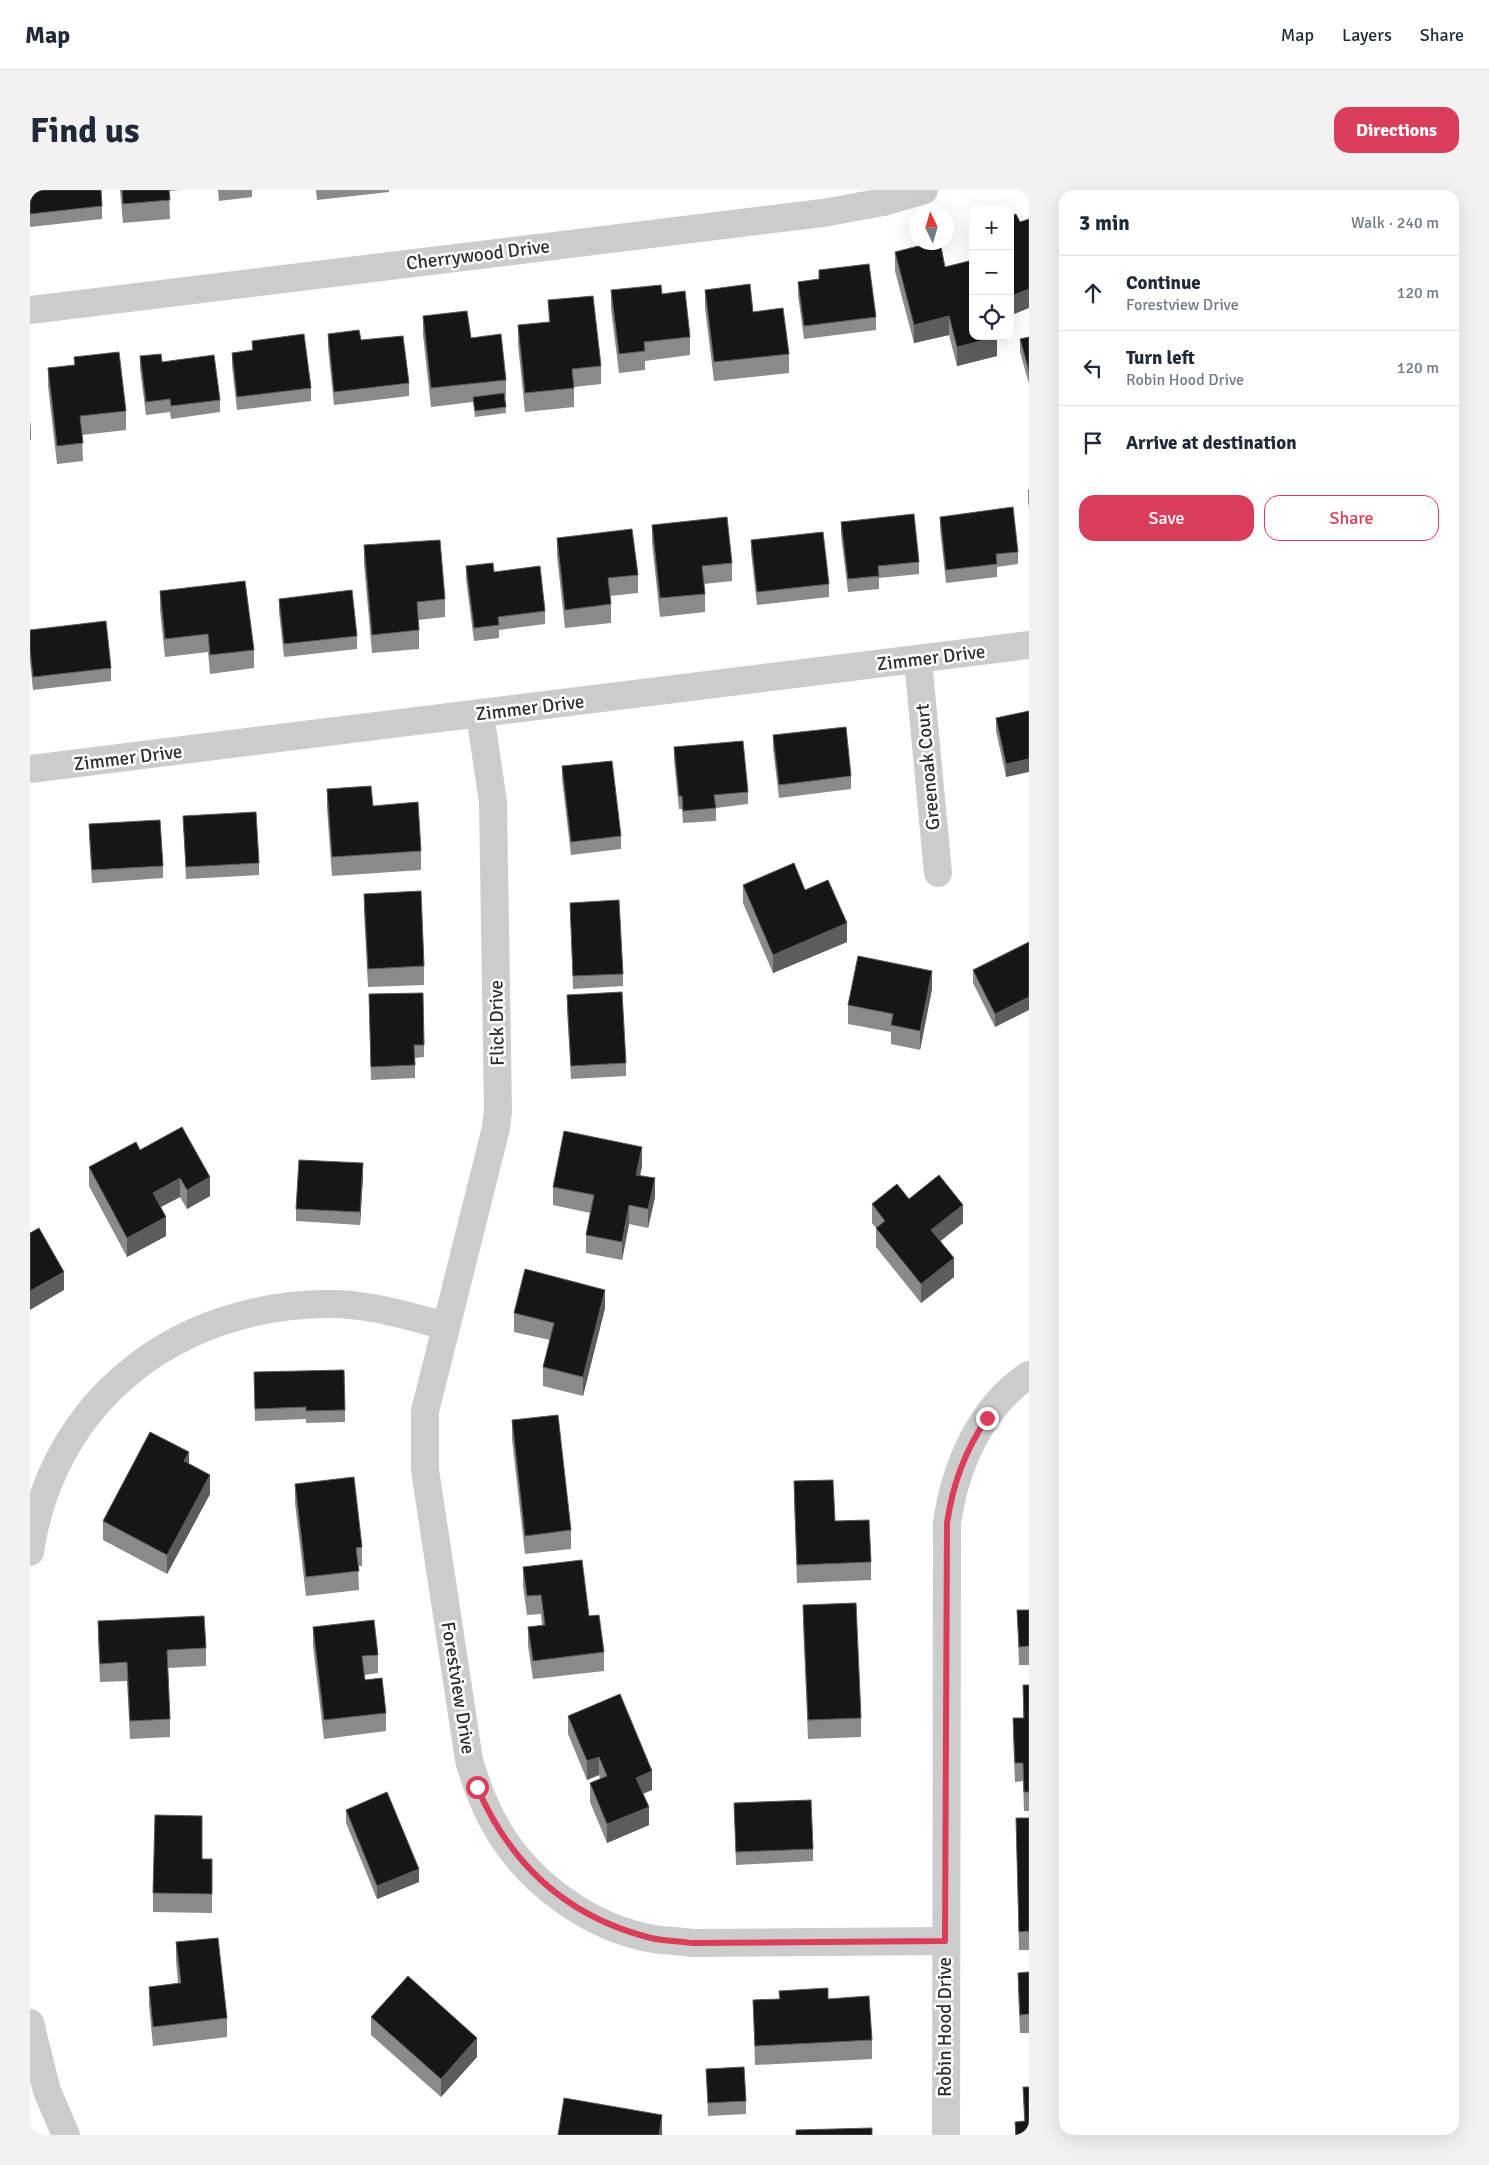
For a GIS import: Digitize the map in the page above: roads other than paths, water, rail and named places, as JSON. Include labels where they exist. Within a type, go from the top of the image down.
[{"type":"street","name":"Cherrywood Drive","points":[[30,310],[823,213],[882,202],[924,190]]},
{"type":"street","name":"Zimmer Drive","points":[[30,770],[1029,645]]},
{"type":"street","name":"Greenoak Court","points":[[918,660],[938,873]]},
{"type":"street","name":"Flick Drive","points":[[446,1326],[496,1128],[498,1111],[494,802],[480,714]]},
{"type":"street","points":[[30,1552],[40,1501],[52,1473],[78,1428],[110,1389],[133,1369],[154,1354],[204,1326],[228,1317],[277,1306],[329,1304],[385,1311],[446,1326]]},
{"type":"street","name":"Forestview Drive","points":[[446,1326],[426,1411],[425,1470],[469,1760],[487,1810],[515,1855],[544,1884],[576,1909],[613,1927],[653,1939],[692,1943],[945,1941]]},
{"type":"street","name":"Robin Hood Drive","points":[[946,2135],[945,1941],[947,1533],[949,1506],[959,1469],[971,1442],[998,1403],[1029,1375]]},
{"type":"street","points":[[31,2035],[47,2091],[66,2135]]}]
